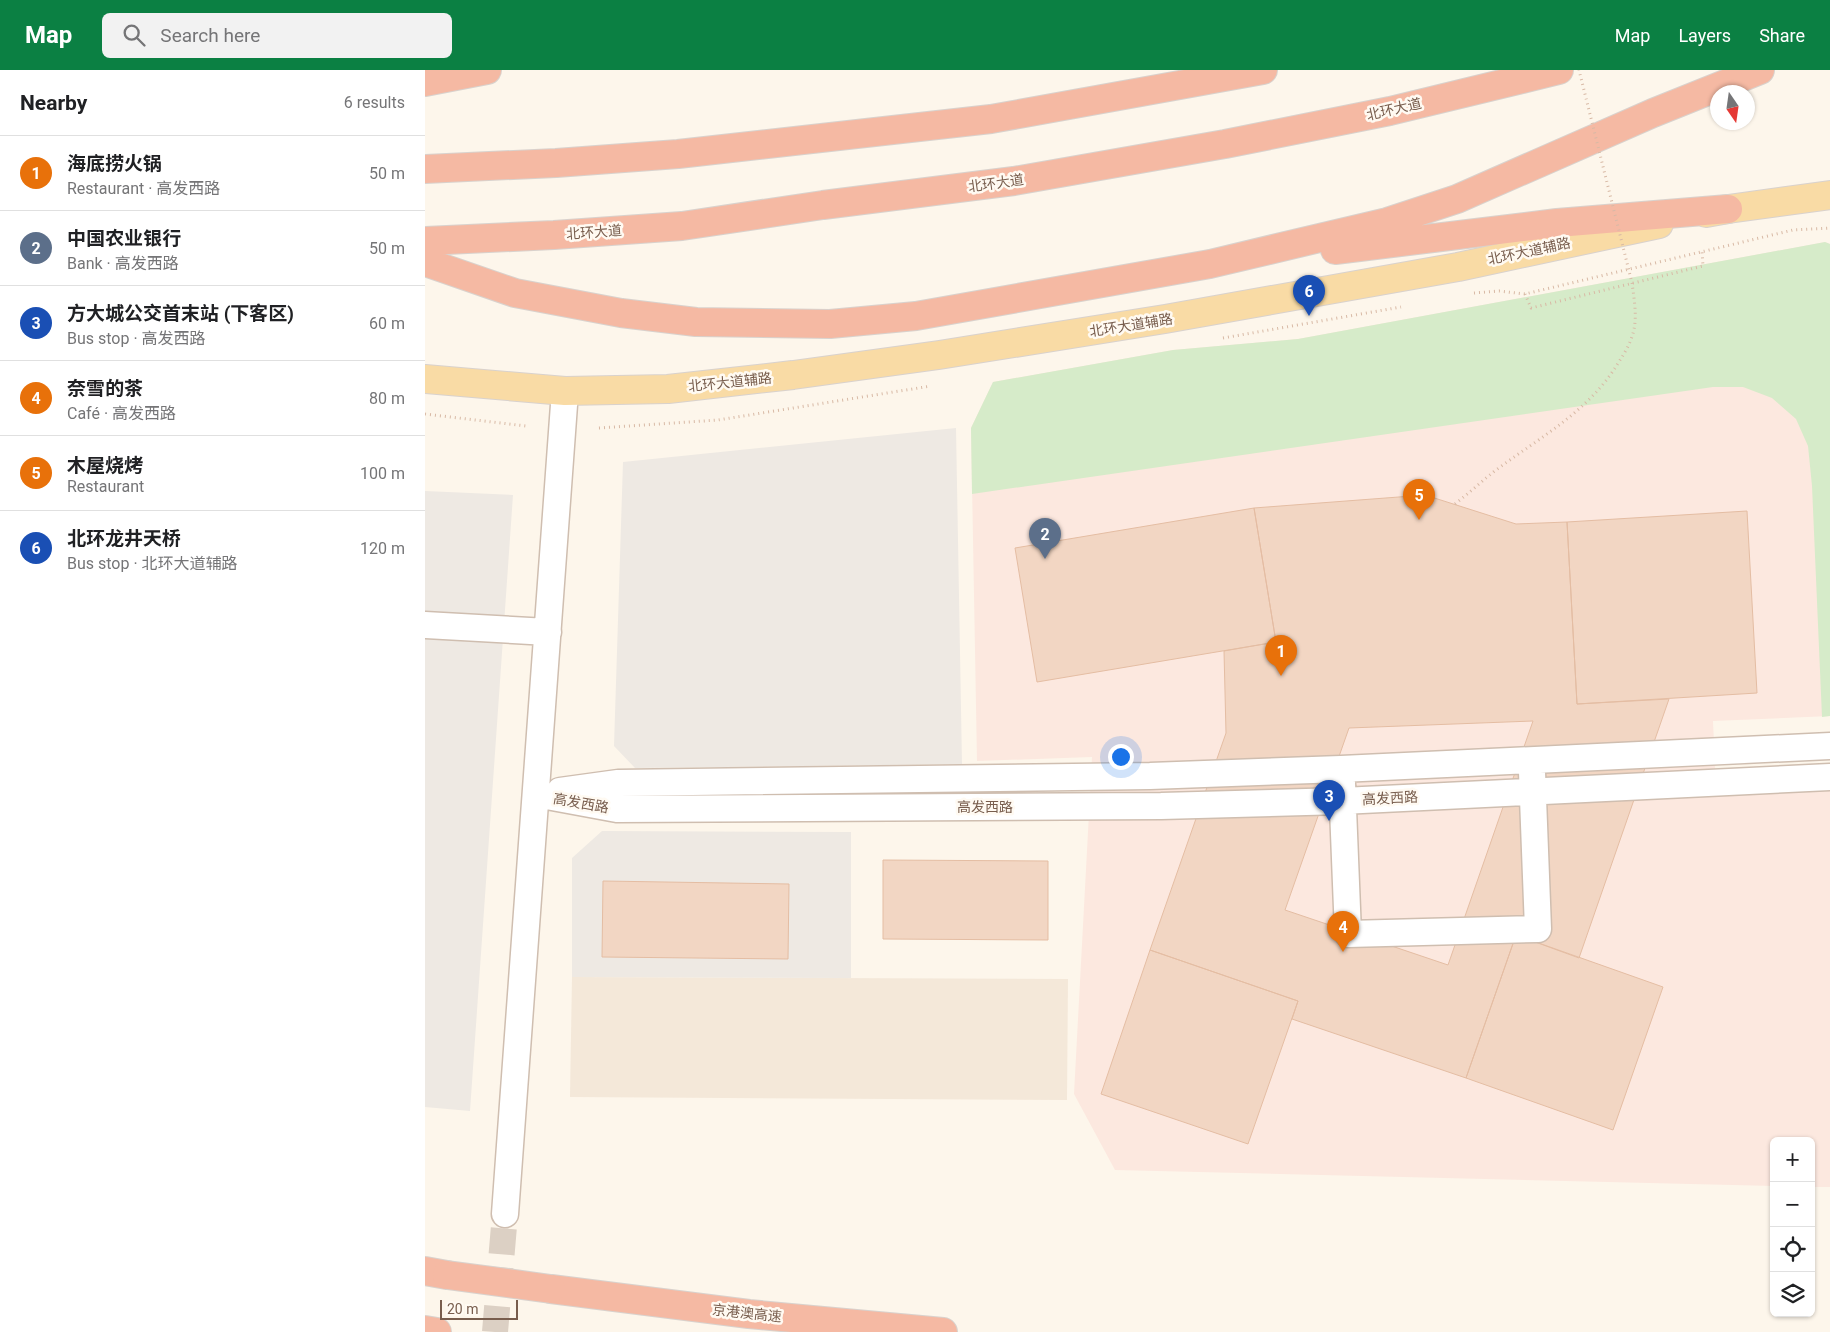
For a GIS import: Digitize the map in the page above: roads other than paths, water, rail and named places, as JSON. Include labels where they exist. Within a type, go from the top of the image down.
[{"type":"highway","points":[[425,82],[487,70]]},
{"type":"highway","points":[[425,169],[556,163],[678,154],[991,119],[1263,70]]},
{"type":"highway","name":"北环大道","points":[[425,241],[554,235],[682,226],[823,205],[1014,181],[1254,138],[1390,111],[1559,70]]},
{"type":"highway","points":[[1210,264],[1387,222],[1457,199],[1653,113],[1760,70]]},
{"type":"highway","points":[[425,262],[515,293],[621,313],[696,322],[821,324],[916,316],[1210,264],[1557,223],[1728,209]]},
{"type":"highway","name":"京港澳高速","points":[[436,1273],[551,1290],[749,1314],[943,1332]]},
{"type":"highway","points":[[425,1330],[437,1332]]},
{"type":"main road","name":"北环大道辅路","points":[[425,379],[565,391],[668,389],[793,375],[1165,320],[1458,267],[1728,209],[1830,195]]},
{"type":"street","points":[[505,1214],[549,632],[565,391]]},
{"type":"street","points":[[425,625],[549,632]]},
{"type":"street","name":"高发西路","points":[[536,794],[618,783],[1150,776],[1830,746]]},
{"type":"street","points":[[1341,769],[1348,934],[1538,929],[1531,760]]},
{"type":"street","name":"高发西路","points":[[536,794],[617,809],[1161,806],[1343,801],[1532,790],[1830,777]]},
{"type":"tunnel","points":[[495,1332],[505,1214]]},
{"type":"place","name":"北环龙井天桥","points":[[1309,316]]},
{"type":"place","name":"木屋烧烤","points":[[1419,520]]},
{"type":"place","name":"中国农业银行","points":[[1045,559]]},
{"type":"place","name":"海底捞火锅","points":[[1281,676]]},
{"type":"place","name":"方大城公交首末站 (下客区)","points":[[1329,821]]},
{"type":"place","name":"奈雪的茶","points":[[1343,952]]}]
